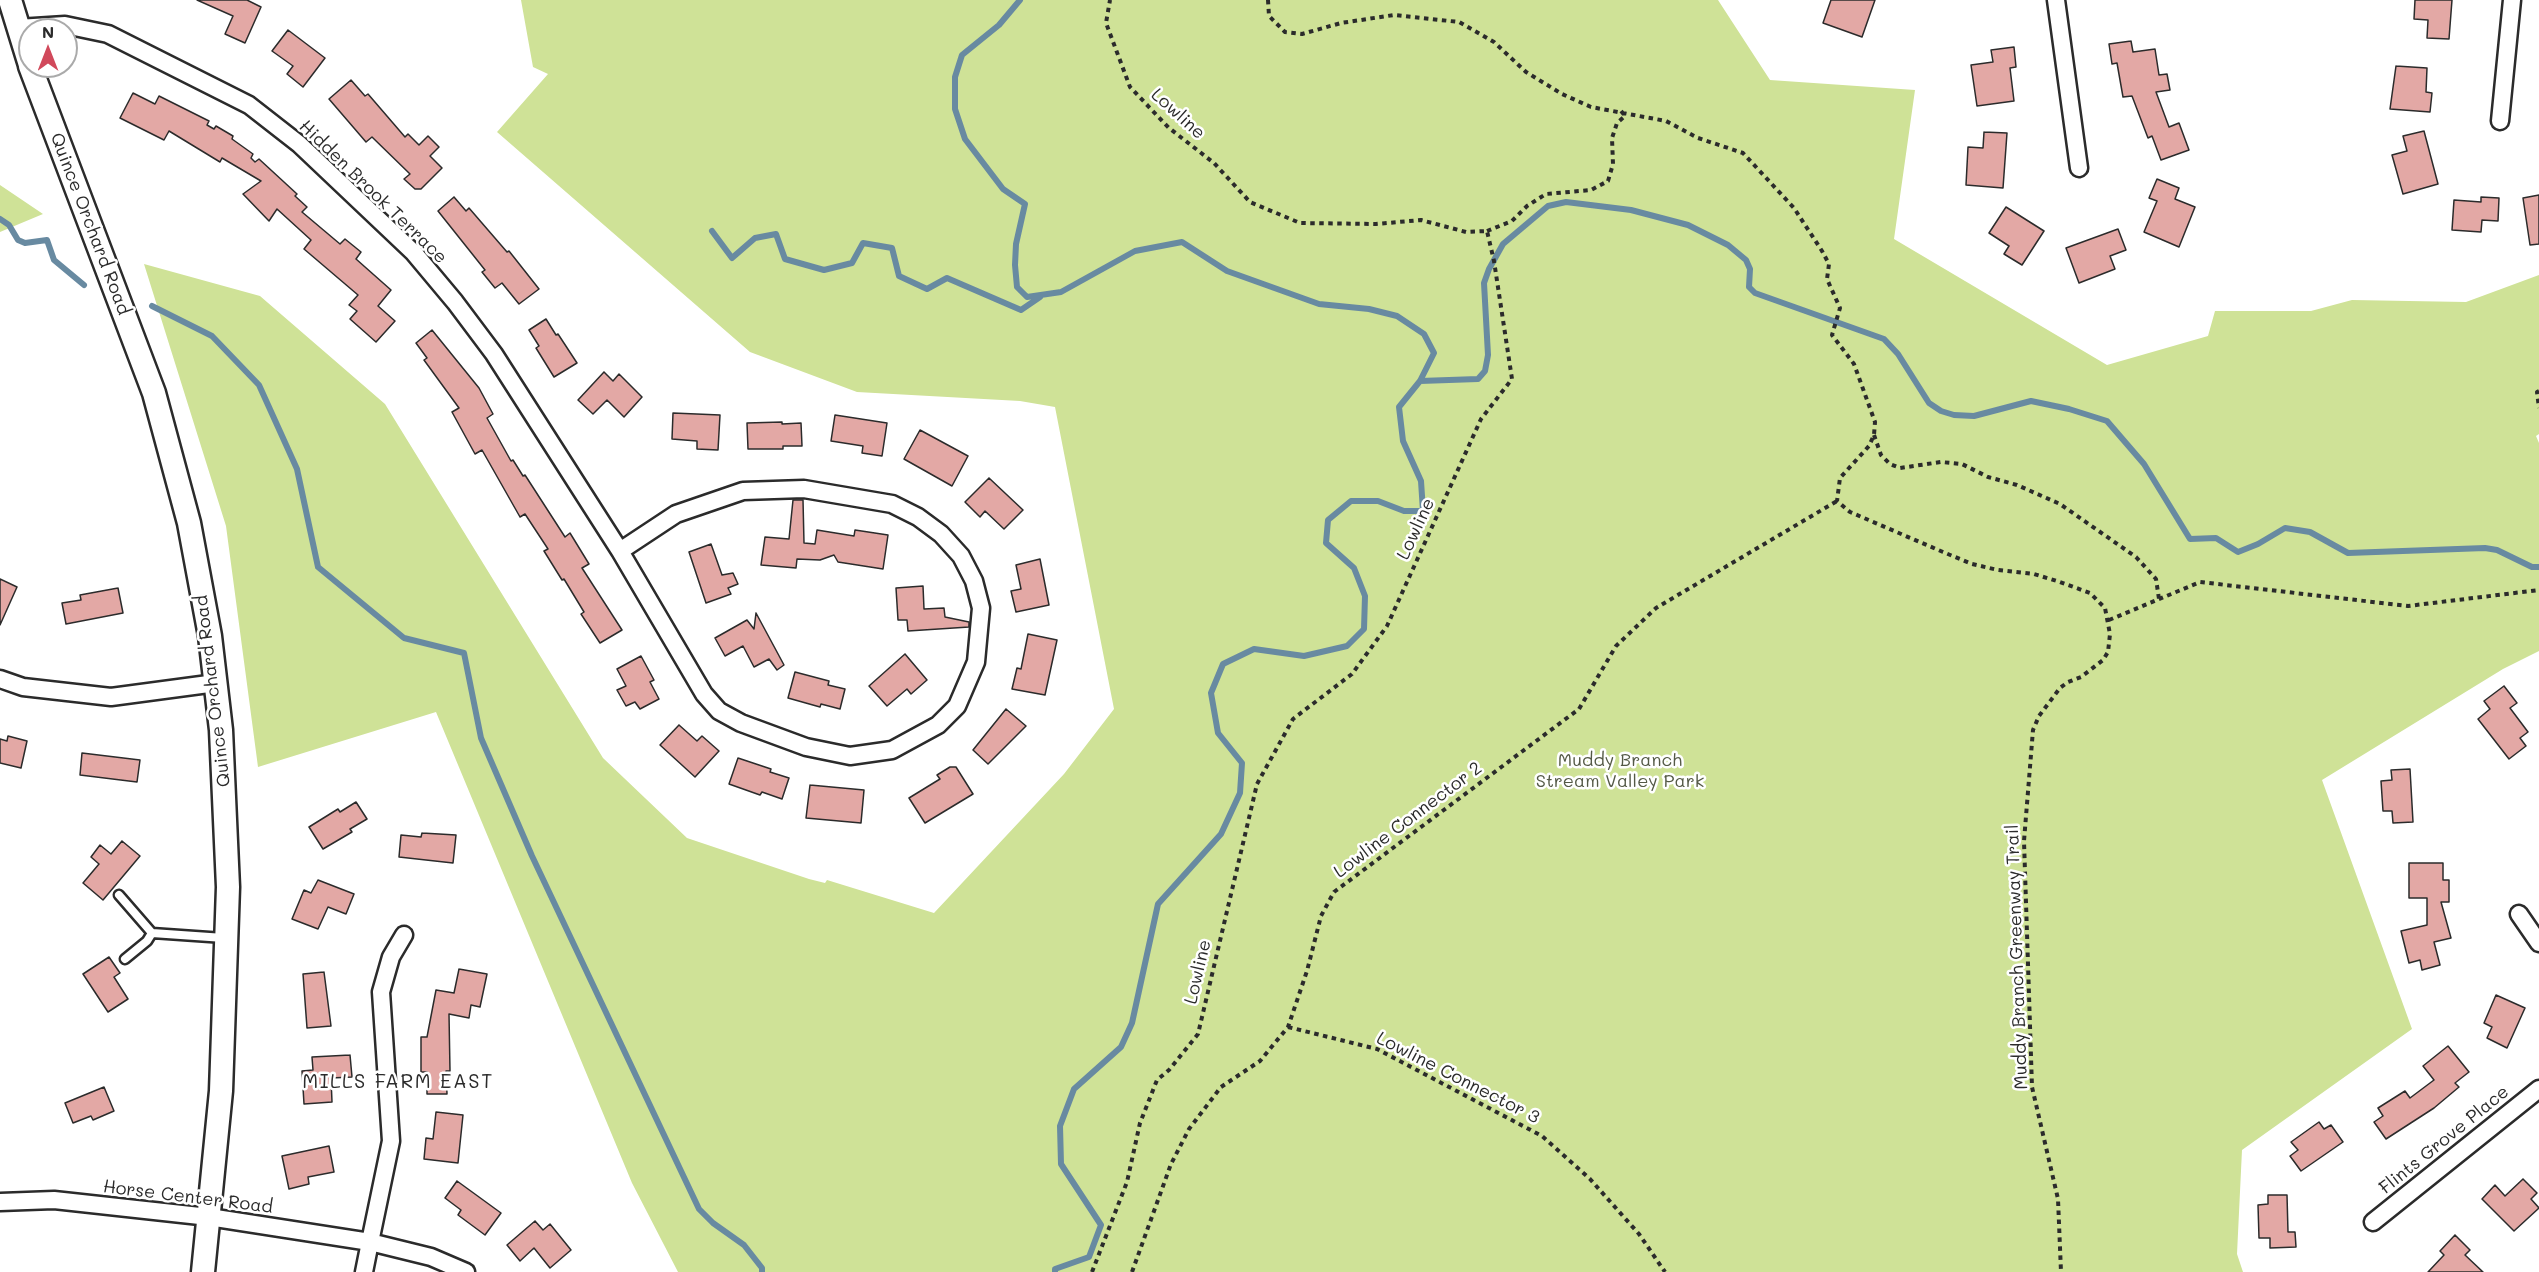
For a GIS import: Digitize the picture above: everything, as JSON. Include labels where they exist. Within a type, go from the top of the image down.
[{"type":"street","name":"Quince Orchard Road","points":[[10,0],[18,28]]},
{"type":"street","points":[[2056,0],[2079,168]]},
{"type":"street","points":[[2500,121],[2512,0]]},
{"type":"street","name":"Hidden Brook Terrace","points":[[78,28],[108,34],[249,105],[299,144],[414,253],[456,302],[494,354],[620,551],[704,694],[719,711],[741,723],[806,747],[850,756],[892,750],[938,725],[957,706],[976,662],[981,608],[974,581],[965,564],[941,534],[918,517],[892,504],[804,489],[742,491],[676,514],[620,551]]},
{"type":"street","name":"Quince Orchard Road","points":[[35,78],[154,393],[189,523],[210,636],[216,683],[227,833],[227,938],[221,1091],[203,1272]]},
{"type":"street","points":[[0,679],[23,687],[111,697],[216,683]]},
{"type":"street","points":[[2519,914],[2539,943]]},
{"type":"street","points":[[364,1272],[391,1141],[381,992],[391,957],[404,935]]},
{"type":"street","name":"Flints Grove Place","points":[[2373,1222],[2539,1089]]},
{"type":"street","name":"Horse Center Road","points":[[0,1203],[54,1200],[209,1217],[369,1242],[431,1257],[466,1272]]},
{"type":"lane","points":[[119,895],[152,933],[227,938]]},
{"type":"lane","points":[[125,959],[147,941],[152,933]]},
{"type":"path","name":"Lowline","points":[[1092,1272],[1126,1182],[1140,1123],[1157,1080],[1169,1070],[1198,1034],[1239,851],[1257,784],[1293,719],[1352,674],[1387,626],[1481,419],[1512,379],[1494,261],[1487,231],[1466,232],[1421,220],[1376,224],[1300,223],[1250,202],[1214,163],[1169,128],[1130,87],[1106,23],[1110,0]]},
{"type":"path","points":[[1268,0],[1269,16],[1286,32],[1302,34],[1341,23],[1394,15],[1459,22],[1494,42],[1526,72],[1562,94],[1591,107],[1666,121],[1698,138],[1743,153],[1794,208],[1829,264],[1827,279],[1840,308],[1832,335],[1854,364],[1875,422],[1874,435],[1869,446],[1840,478],[1838,501],[1850,512],[1972,564],[2034,574],[2090,593],[2101,602],[2109,620],[2200,582],[2408,606],[2539,590]]},
{"type":"path","points":[[1487,231],[1512,221],[1527,206],[1546,194],[1591,190],[1608,181],[1613,164],[1612,138],[1617,123],[1625,116],[1621,111]]},
{"type":"path","points":[[2539,391],[2537,392],[2539,408]]},
{"type":"path","points":[[1874,435],[1881,455],[1890,465],[1900,468],[1941,462],[1962,464],[1988,477],[2017,485],[2060,504],[2136,556],[2156,579],[2159,599]]},
{"type":"path","name":"Lowline Connector 2","points":[[1132,1272],[1171,1164],[1189,1130],[1221,1087],[1260,1061],[1288,1028],[1307,971],[1321,916],[1334,892],[1578,709],[1616,646],[1656,608],[1838,501]]},
{"type":"path","name":"Muddy Branch Greenway Trail","points":[[2061,1272],[2058,1199],[2032,1087],[2024,841],[2033,730],[2039,716],[2060,688],[2081,677],[2103,660],[2110,644],[2109,620]]},
{"type":"path","name":"Lowline Connector 3","points":[[1288,1028],[1377,1049],[1542,1136],[1590,1179],[1640,1234],[1665,1272]]},
{"type":"green space","name":"Muddy Branch Stream Valley Park","points":[[521,0],[1718,0],[1770,80],[1915,90],[1894,239],[2107,365],[2208,336],[2215,311],[2311,311],[2352,300],[2466,302],[2539,275],[2539,434],[2536,436],[2539,443],[2539,651],[2503,669],[2322,780],[2412,1029],[2242,1150],[2237,1254],[2243,1272],[678,1272],[632,1183],[436,712],[258,767],[226,526],[144,264],[260,296],[385,404],[603,758],[687,838],[809,879],[825,883],[827,880],[934,913],[1064,774],[1114,709],[1055,407],[1020,401],[857,392],[750,352],[497,132],[548,74],[533,67]]},
{"type":"green space","points":[[0,185],[43,214],[0,232]]},
{"type":"building","points":[[197,0],[247,0],[261,7],[245,43],[225,34],[233,16]]},
{"type":"building","points":[[1831,0],[1875,0],[1862,37],[1823,23]]},
{"type":"building","points":[[2415,0],[2452,0],[2449,39],[2427,38],[2428,20],[2414,19]]},
{"type":"building","points":[[288,30],[325,58],[303,87],[287,74],[293,66],[272,51]]},
{"type":"building","points":[[2131,41],[2133,52],[2155,49],[2159,75],[2167,74],[2170,90],[2156,92],[2169,127],[2179,123],[2189,150],[2161,160],[2152,136],[2148,138],[2132,96],[2123,97],[2117,63],[2112,64],[2109,44]]},
{"type":"building","points":[[2014,47],[2016,67],[2010,68],[2014,101],[1977,106],[1971,65],[1993,62],[1991,50]]},
{"type":"building","points":[[2396,66],[2427,68],[2426,92],[2432,93],[2430,112],[2390,109]]},
{"type":"building","points":[[351,80],[365,96],[368,94],[405,137],[408,134],[419,145],[428,136],[439,147],[430,156],[442,168],[421,189],[415,189],[404,179],[410,174],[372,137],[366,142],[329,99]]},
{"type":"building","points":[[133,93],[155,104],[159,96],[209,121],[207,125],[214,129],[216,126],[233,136],[232,139],[253,154],[251,158],[255,162],[259,159],[297,194],[295,196],[307,207],[302,212],[340,244],[345,239],[361,252],[356,259],[391,290],[378,306],[395,321],[376,342],[350,319],[357,311],[349,305],[358,295],[304,249],[311,240],[277,209],[269,221],[243,194],[261,181],[222,158],[220,162],[169,131],[164,140],[120,118]]},
{"type":"building","points":[[2424,131],[2438,184],[2403,194],[2392,155],[2407,151],[2403,136]]},
{"type":"building","points":[[1984,132],[2007,133],[2003,188],[1966,185],[1968,147],[1983,148]]},
{"type":"building","points":[[2157,179],[2179,188],[2175,199],[2195,207],[2179,247],[2144,232],[2157,201],[2149,198]]},
{"type":"building","points":[[2539,195],[2539,244],[2530,245],[2523,198]]},
{"type":"building","points":[[454,197],[466,211],[469,208],[507,252],[509,251],[539,289],[519,304],[502,283],[495,288],[482,272],[485,270],[438,211]]},
{"type":"building","points":[[2481,197],[2499,198],[2498,221],[2482,220],[2481,232],[2452,230],[2454,200],[2481,202]]},
{"type":"building","points":[[2006,207],[2044,231],[2022,265],[2004,254],[2009,246],[1989,233]]},
{"type":"building","points":[[2118,229],[2126,250],[2110,256],[2115,269],[2079,283],[2066,248]]},
{"type":"building","points":[[546,319],[577,363],[554,377],[536,348],[539,346],[529,330]]},
{"type":"building","points":[[432,330],[479,388],[493,414],[487,418],[511,461],[513,460],[523,476],[525,475],[565,537],[570,533],[589,564],[582,568],[622,630],[600,643],[581,614],[584,612],[564,579],[562,580],[544,551],[548,549],[525,514],[520,517],[482,450],[475,454],[452,412],[459,408],[424,360],[427,358],[416,343]]},
{"type":"building","points":[[604,372],[613,381],[619,374],[642,397],[624,417],[607,400],[593,414],[578,400]]},
{"type":"building","points":[[673,413],[720,415],[718,450],[697,449],[697,441],[672,439]]},
{"type":"building","points":[[835,415],[887,423],[882,456],[862,453],[863,446],[831,441]]},
{"type":"building","points":[[782,422],[782,424],[801,423],[802,446],[783,446],[783,449],[748,449],[747,423]]},
{"type":"building","points":[[920,430],[968,456],[952,486],[904,459]]},
{"type":"building","points":[[989,478],[1023,510],[1004,529],[985,511],[980,517],[965,502]]},
{"type":"building","points":[[793,500],[803,500],[804,543],[815,544],[817,530],[854,536],[855,530],[888,535],[883,569],[838,562],[834,555],[820,560],[797,559],[796,568],[761,565],[765,537],[789,539]]},
{"type":"building","points":[[711,544],[722,575],[733,573],[738,584],[728,588],[731,594],[706,603],[689,552]]},
{"type":"building","points":[[1040,559],[1049,605],[1016,612],[1011,591],[1021,589],[1016,565]]},
{"type":"building","points":[[0,579],[17,587],[0,625]]},
{"type":"building","points":[[923,586],[924,609],[944,608],[945,617],[969,622],[969,627],[908,631],[907,620],[898,620],[896,588]]},
{"type":"building","points":[[118,588],[123,613],[66,624],[62,603],[81,600],[80,595]]},
{"type":"building","points":[[756,613],[784,665],[777,670],[769,659],[754,667],[743,646],[725,656],[715,638],[747,620],[754,629]]},
{"type":"building","points":[[1028,634],[1057,640],[1045,695],[1012,689],[1017,668],[1021,669]]},
{"type":"building","points":[[905,654],[927,680],[911,694],[907,689],[887,706],[869,686]]},
{"type":"building","points":[[641,656],[654,680],[650,682],[659,699],[640,709],[635,702],[626,706],[617,690],[626,686],[617,669]]},
{"type":"building","points":[[795,672],[829,681],[828,685],[845,689],[840,709],[821,704],[820,707],[788,698]]},
{"type":"building","points":[[2504,686],[2517,703],[2510,708],[2528,732],[2520,738],[2526,746],[2509,759],[2478,719],[2490,709],[2484,701]]},
{"type":"building","points":[[1006,709],[1026,726],[988,764],[973,750]]},
{"type":"building","points":[[679,725],[697,741],[702,736],[719,751],[695,777],[660,745]]},
{"type":"building","points":[[8,736],[27,741],[21,768],[0,763],[0,739],[7,741]]},
{"type":"building","points":[[82,753],[140,760],[137,782],[80,775]]},
{"type":"building","points":[[738,758],[771,769],[770,772],[789,778],[782,799],[762,792],[760,795],[729,784]]},
{"type":"building","points":[[950,767],[956,767],[973,794],[925,823],[909,798],[940,779],[937,775]]},
{"type":"building","points":[[2410,769],[2413,822],[2393,823],[2392,811],[2383,811],[2381,781],[2392,780],[2391,770]]},
{"type":"building","points":[[810,785],[864,790],[861,823],[806,818]]},
{"type":"building","points":[[356,802],[367,819],[350,829],[352,832],[323,849],[309,827],[338,809],[340,812]]},
{"type":"building","points":[[422,833],[456,835],[453,863],[399,857],[401,835],[421,837]]},
{"type":"building","points":[[122,841],[140,856],[103,900],[83,883],[99,864],[91,857],[100,845],[111,854]]},
{"type":"building","points":[[2409,863],[2443,863],[2443,880],[2449,880],[2449,902],[2441,902],[2451,938],[2434,942],[2440,965],[2422,970],[2420,960],[2409,963],[2401,931],[2427,925],[2427,898],[2409,898]]},
{"type":"building","points":[[318,880],[354,894],[346,914],[328,907],[318,929],[292,919],[304,890],[311,893]]},
{"type":"building","points":[[109,957],[120,973],[114,977],[128,999],[108,1012],[83,974]]},
{"type":"building","points":[[459,969],[487,974],[480,1007],[471,1005],[469,1018],[449,1014],[450,1071],[446,1071],[447,1094],[427,1094],[427,1072],[421,1072],[421,1037],[427,1037],[436,990],[454,993]]},
{"type":"building","points":[[324,972],[331,1026],[307,1028],[303,974]]},
{"type":"building","points":[[2496,995],[2525,1008],[2507,1048],[2487,1038],[2492,1027],[2484,1023]]},
{"type":"building","points":[[2448,1046],[2469,1072],[2455,1083],[2459,1087],[2434,1108],[2386,1139],[2374,1122],[2383,1116],[2378,1108],[2405,1091],[2410,1098],[2434,1080],[2423,1066]]},
{"type":"building","points":[[350,1055],[352,1077],[331,1078],[332,1102],[304,1104],[302,1071],[313,1070],[312,1057]]},
{"type":"building","points":[[104,1087],[114,1111],[93,1120],[91,1116],[73,1123],[65,1103]]},
{"type":"building","points":[[436,1112],[463,1115],[458,1163],[424,1159],[426,1138],[433,1139]]},
{"type":"building","points":[[2319,1122],[2324,1129],[2331,1125],[2343,1142],[2301,1171],[2290,1156],[2298,1150],[2291,1142]]},
{"type":"building","points":[[329,1146],[334,1172],[308,1177],[309,1184],[289,1189],[282,1156]]},
{"type":"building","points":[[2523,1179],[2537,1193],[2531,1199],[2539,1208],[2514,1231],[2482,1199],[2495,1185],[2505,1196]]},
{"type":"building","points":[[457,1181],[501,1213],[485,1235],[458,1215],[461,1210],[445,1198]]},
{"type":"building","points":[[2268,1195],[2287,1195],[2288,1232],[2295,1232],[2296,1247],[2270,1248],[2270,1238],[2259,1238],[2258,1205],[2268,1204]]},
{"type":"building","points":[[535,1221],[543,1230],[550,1224],[571,1250],[550,1268],[534,1248],[520,1261],[507,1245]]},
{"type":"building","points":[[2455,1235],[2470,1250],[2465,1255],[2483,1272],[2428,1272],[2444,1255],[2440,1251]]},
{"type":"waterway","points":[[1020,0],[999,25],[962,55],[955,77],[955,109],[965,139],[1003,189],[1025,204],[1016,244],[1015,265],[1017,287],[1027,297],[1061,292],[1135,251],[1182,242],[1227,271],[1319,304],[1369,309],[1397,316],[1424,334],[1434,353],[1420,381],[1399,407],[1403,441],[1421,481],[1423,511],[1404,511],[1378,501],[1351,501],[1328,520],[1326,543],[1354,568],[1365,596],[1364,629],[1347,646],[1304,656],[1254,649],[1223,664],[1211,693],[1218,733],[1242,763],[1240,793],[1221,834],[1158,904],[1132,1023],[1121,1047],[1074,1089],[1060,1126],[1061,1164],[1101,1225],[1089,1257],[1055,1269],[1055,1272]]},
{"type":"waterway","points":[[1420,381],[1478,379],[1485,371],[1488,355],[1484,283],[1489,269],[1503,244],[1548,206],[1566,202],[1631,210],[1688,225],[1728,245],[1746,260],[1750,269],[1749,287],[1755,293],[1884,339],[1898,354],[1929,403],[1941,411],[1954,415],[1974,416],[2031,401],[2069,409],[2107,421],[2144,464],[2190,539],[2216,538],[2238,552],[2258,544],[2285,528],[2310,532],[2348,553],[2485,548],[2497,550],[2532,567],[2539,567]]},
{"type":"waterway","points":[[0,219],[9,225],[18,240],[25,243],[47,240],[54,260],[84,285]]},
{"type":"waterway","points":[[712,231],[732,258],[755,238],[776,234],[785,259],[824,270],[852,263],[863,243],[892,248],[899,276],[927,289],[947,278],[1021,310],[1040,297]]},
{"type":"waterway","points":[[152,306],[212,336],[259,385],[297,469],[318,567],[404,638],[464,653],[481,738],[532,856],[699,1209],[713,1223],[744,1245],[762,1268],[762,1272]]},
{"type":"district","name":"MILLS FARM EAST","points":[[398,1082]]}]
